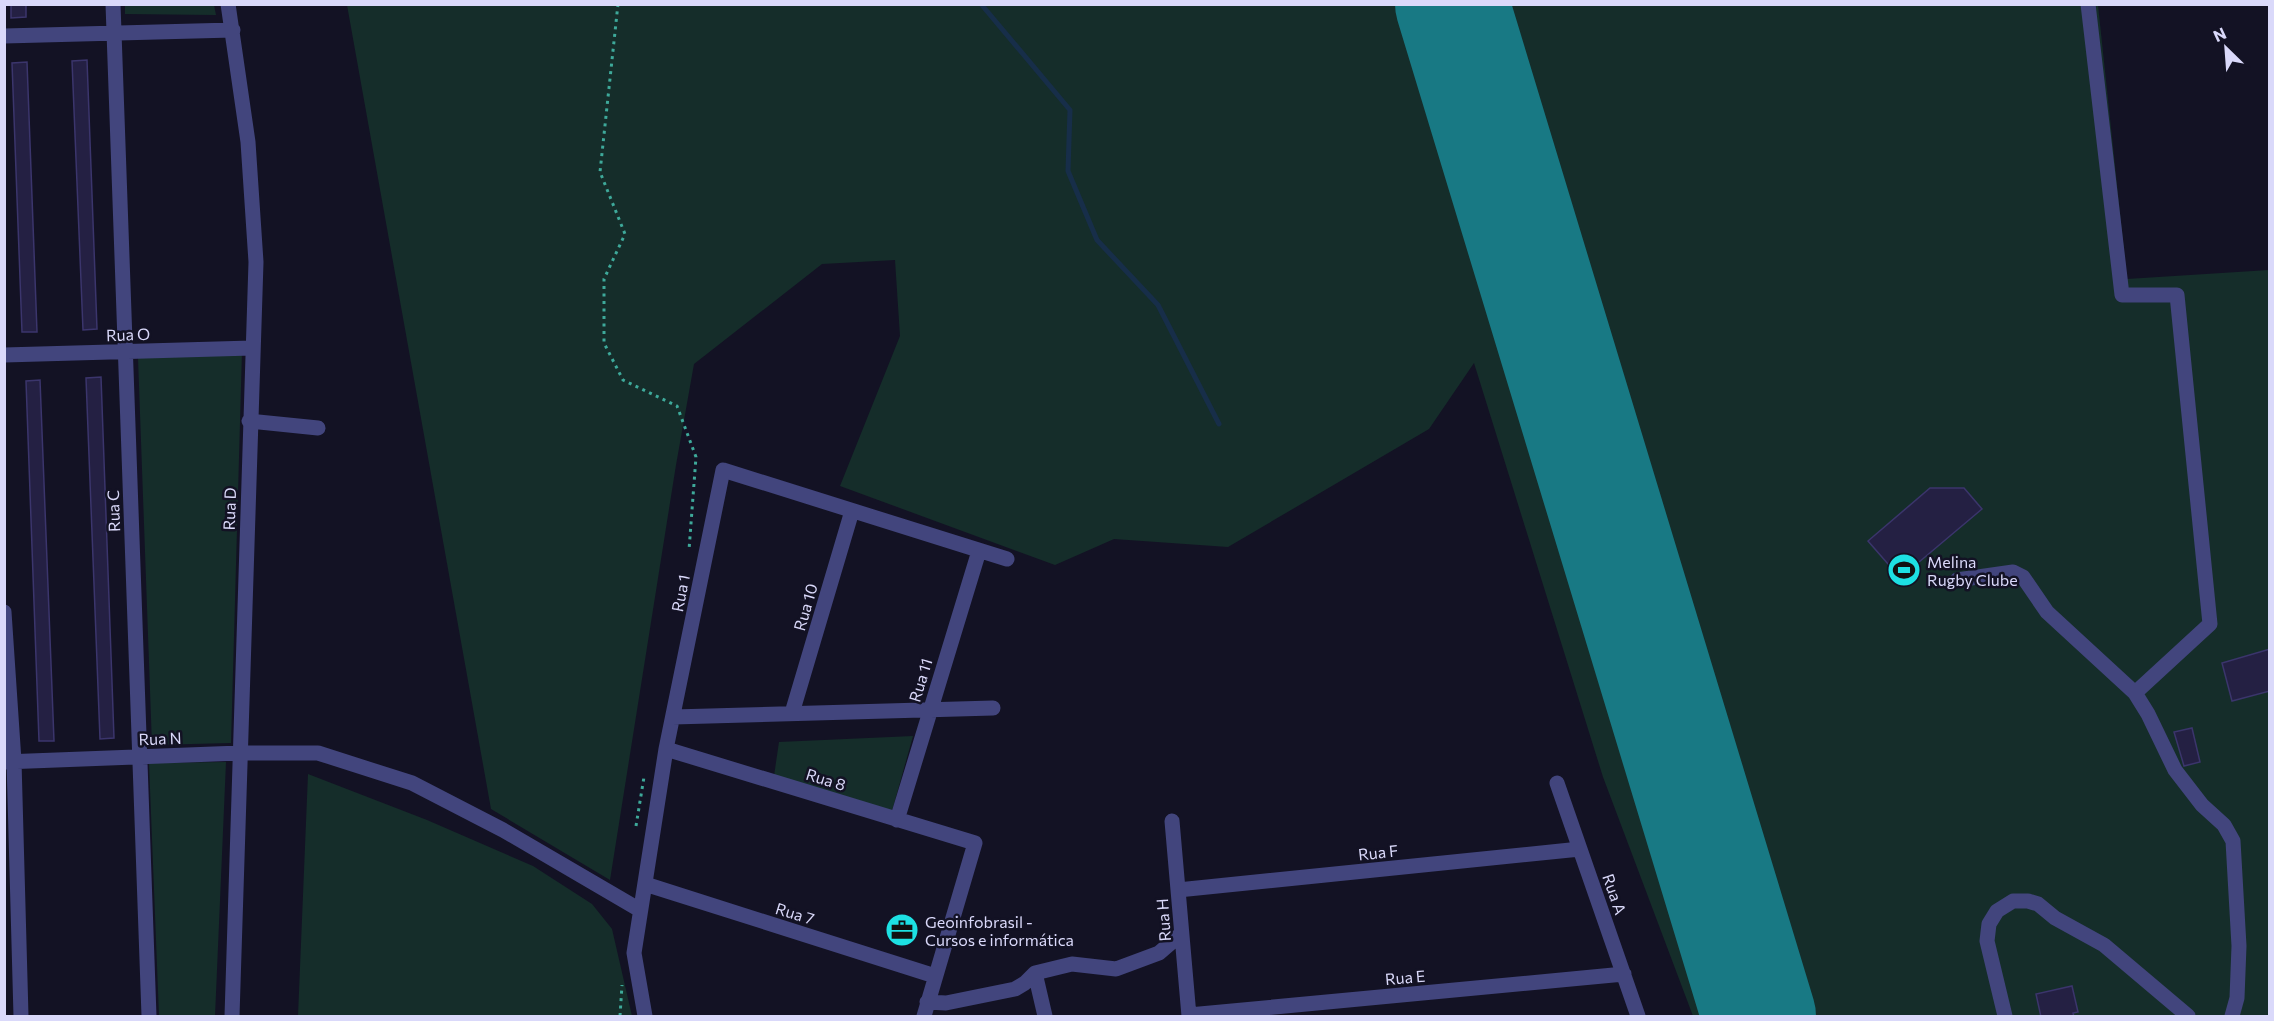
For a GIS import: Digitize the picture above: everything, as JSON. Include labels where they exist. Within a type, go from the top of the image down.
[{"type":"street","name":"Rua C","points":[[113,4],[149,1017]]},
{"type":"street","name":"Rua D","points":[[228,4],[248,142],[256,262],[249,421],[232,1017]]},
{"type":"street","points":[[2088,4],[2122,295],[2177,295],[2210,624],[2135,693]]},
{"type":"street","points":[[4,36],[233,30]]},
{"type":"street","name":"Rua O","points":[[4,355],[252,348]]},
{"type":"street","points":[[249,421],[318,428]]},
{"type":"street","name":"Rua 1","points":[[645,1017],[634,952],[666,750],[723,470],[1007,559]]},
{"type":"street","name":"Rua 10","points":[[792,713],[852,512]]},
{"type":"street","name":"Rua 11","points":[[897,820],[979,551]]},
{"type":"street","points":[[1957,580],[2013,572],[2023,577],[2047,612],[2135,693],[2148,714],[2175,770],[2202,805],[2224,825],[2233,841],[2239,946],[2237,998],[2232,1017]]},
{"type":"street","points":[[4,612],[21,1017]]},
{"type":"street","points":[[673,717],[993,708]]},
{"type":"street","name":"Rua 8","points":[[666,750],[975,843],[935,975]]},
{"type":"street","name":"Rua N","points":[[9,762],[240,753],[318,753],[412,783],[503,830],[640,910]]},
{"type":"street","name":"Rua A","points":[[1557,783],[1638,1017]]},
{"type":"street","name":"Rua H","points":[[1172,821],[1189,1016]]},
{"type":"street","name":"Rua F","points":[[1178,890],[1580,849]]},
{"type":"street","name":"Rua 7","points":[[645,884],[935,975]]},
{"type":"street","points":[[2005,1017],[1987,941],[1989,924],[1997,911],[2005,906],[2013,902],[2028,901],[2038,904],[2055,918],[2104,945],[2188,1017]]},
{"type":"street","points":[[926,1009],[1015,989],[1035,973],[1072,964],[1116,969],[1159,953],[1181,934]]},
{"type":"street","points":[[1035,973],[1045,1017]]},
{"type":"street","name":"Rua E","points":[[1189,1016],[1624,974]]},
{"type":"street","points":[[926,1009],[935,975]]},
{"type":"path","points":[[618,4],[600,172],[625,234],[604,279],[604,343],[623,380],[677,406],[696,457],[688,558]]},
{"type":"path","points":[[636,829],[644,776]]},
{"type":"path","points":[[620,1017],[622,983]]},
{"type":"green space","points":[[125,5],[214,5],[216,15],[125,14]]},
{"type":"green space","points":[[347,5],[2098,5],[2127,279],[2269,270],[2269,1016],[1693,1016],[1603,777],[1474,363],[1429,429],[1228,547],[1114,539],[1055,565],[840,486],[900,336],[895,260],[822,264],[694,364],[610,880],[491,809]]},
{"type":"green space","points":[[242,351],[231,743],[152,745],[138,358]]},
{"type":"green space","points":[[913,736],[892,811],[774,776],[779,742]]},
{"type":"green space","points":[[226,762],[215,1016],[159,1016],[149,763]]},
{"type":"green space","points":[[308,774],[427,820],[533,866],[592,904],[612,929],[632,1016],[298,1016]]},
{"type":"building","points":[[11,4],[26,4],[26,17],[11,18]]},
{"type":"building","points":[[87,60],[97,329],[83,330],[72,61]]},
{"type":"building","points":[[27,62],[37,332],[22,332],[12,63]]},
{"type":"building","points":[[101,377],[114,738],[100,739],[86,378]]},
{"type":"building","points":[[40,380],[54,741],[39,741],[26,381]]},
{"type":"building","points":[[1930,488],[1964,488],[1982,509],[1906,573],[1894,559],[1888,564],[1868,541]]},
{"type":"building","points":[[2270,649],[2270,691],[2232,701],[2222,663]]},
{"type":"building","points":[[2192,728],[2200,762],[2184,766],[2174,732]]},
{"type":"building","points":[[2072,986],[2078,1012],[2073,1013],[2074,1017],[2041,1017],[2036,994]]},
{"type":"waterway","points":[[981,4],[1070,110],[1068,171],[1097,240],[1158,305],[1219,424]]},
{"type":"runway","points":[[1452,4],[1759,1016]]},
{"type":"place","name":"Melina Rugby Clube","points":[[1904,570]]},
{"type":"place","name":"Geoinfobrasil - Cursos e informática","points":[[902,930]]}]
